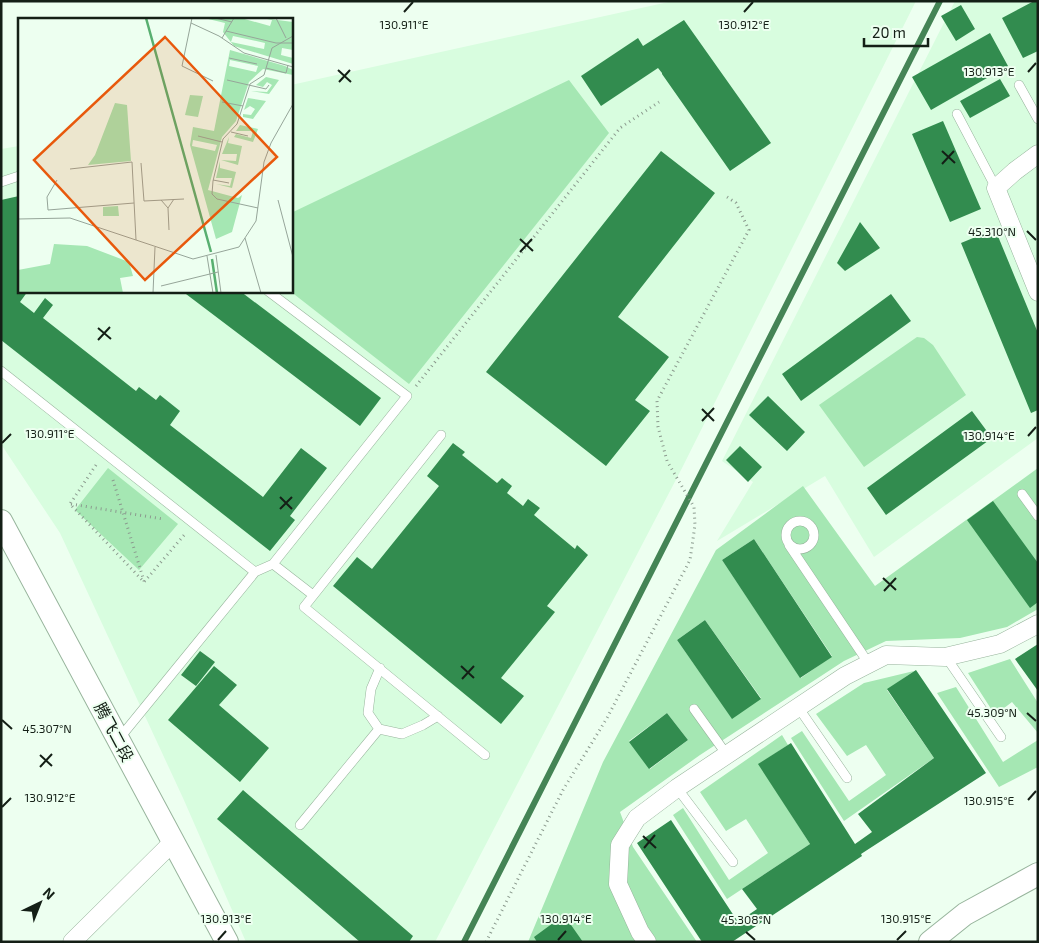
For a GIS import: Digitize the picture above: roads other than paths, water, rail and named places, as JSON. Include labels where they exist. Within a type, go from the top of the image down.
[{"type":"street","points":[[1038,154],[996,188],[1038,292]]},
{"type":"street","name":"腾飞二段","points":[[1,521],[227,942]]},
{"type":"street","points":[[647,942],[640,932],[618,884],[620,845],[637,818],[677,788],[845,676],[886,655],[946,657],[1000,644],[1038,624]]},
{"type":"street","points":[[72,942],[173,842]]},
{"type":"street","points":[[930,942],[965,914],[1038,874]]},
{"type":"lane","points":[[1019,85],[1038,119]]},
{"type":"lane","points":[[956,114],[996,188]]},
{"type":"lane","points":[[1,182],[18,176]]},
{"type":"lane","points":[[118,740],[255,572],[273,564],[408,396],[269,292]]},
{"type":"lane","points":[[1,370],[255,572]]},
{"type":"lane","points":[[442,435],[304,607],[485,755]]},
{"type":"lane","points":[[1022,494],[1038,516]]},
{"type":"lane","points":[[789,545],[869,664]]},
{"type":"lane","points":[[273,564],[313,595]]},
{"type":"lane","points":[[946,657],[1000,737]]},
{"type":"lane","points":[[380,668],[371,689],[368,713],[379,729],[402,734],[438,716]]},
{"type":"lane","points":[[798,707],[847,778]]},
{"type":"lane","points":[[694,709],[727,755]]},
{"type":"lane","points":[[300,825],[379,729]]},
{"type":"lane","points":[[677,788],[733,862]]},
{"type":"waterway","points":[[464,942],[940,1]]}]
